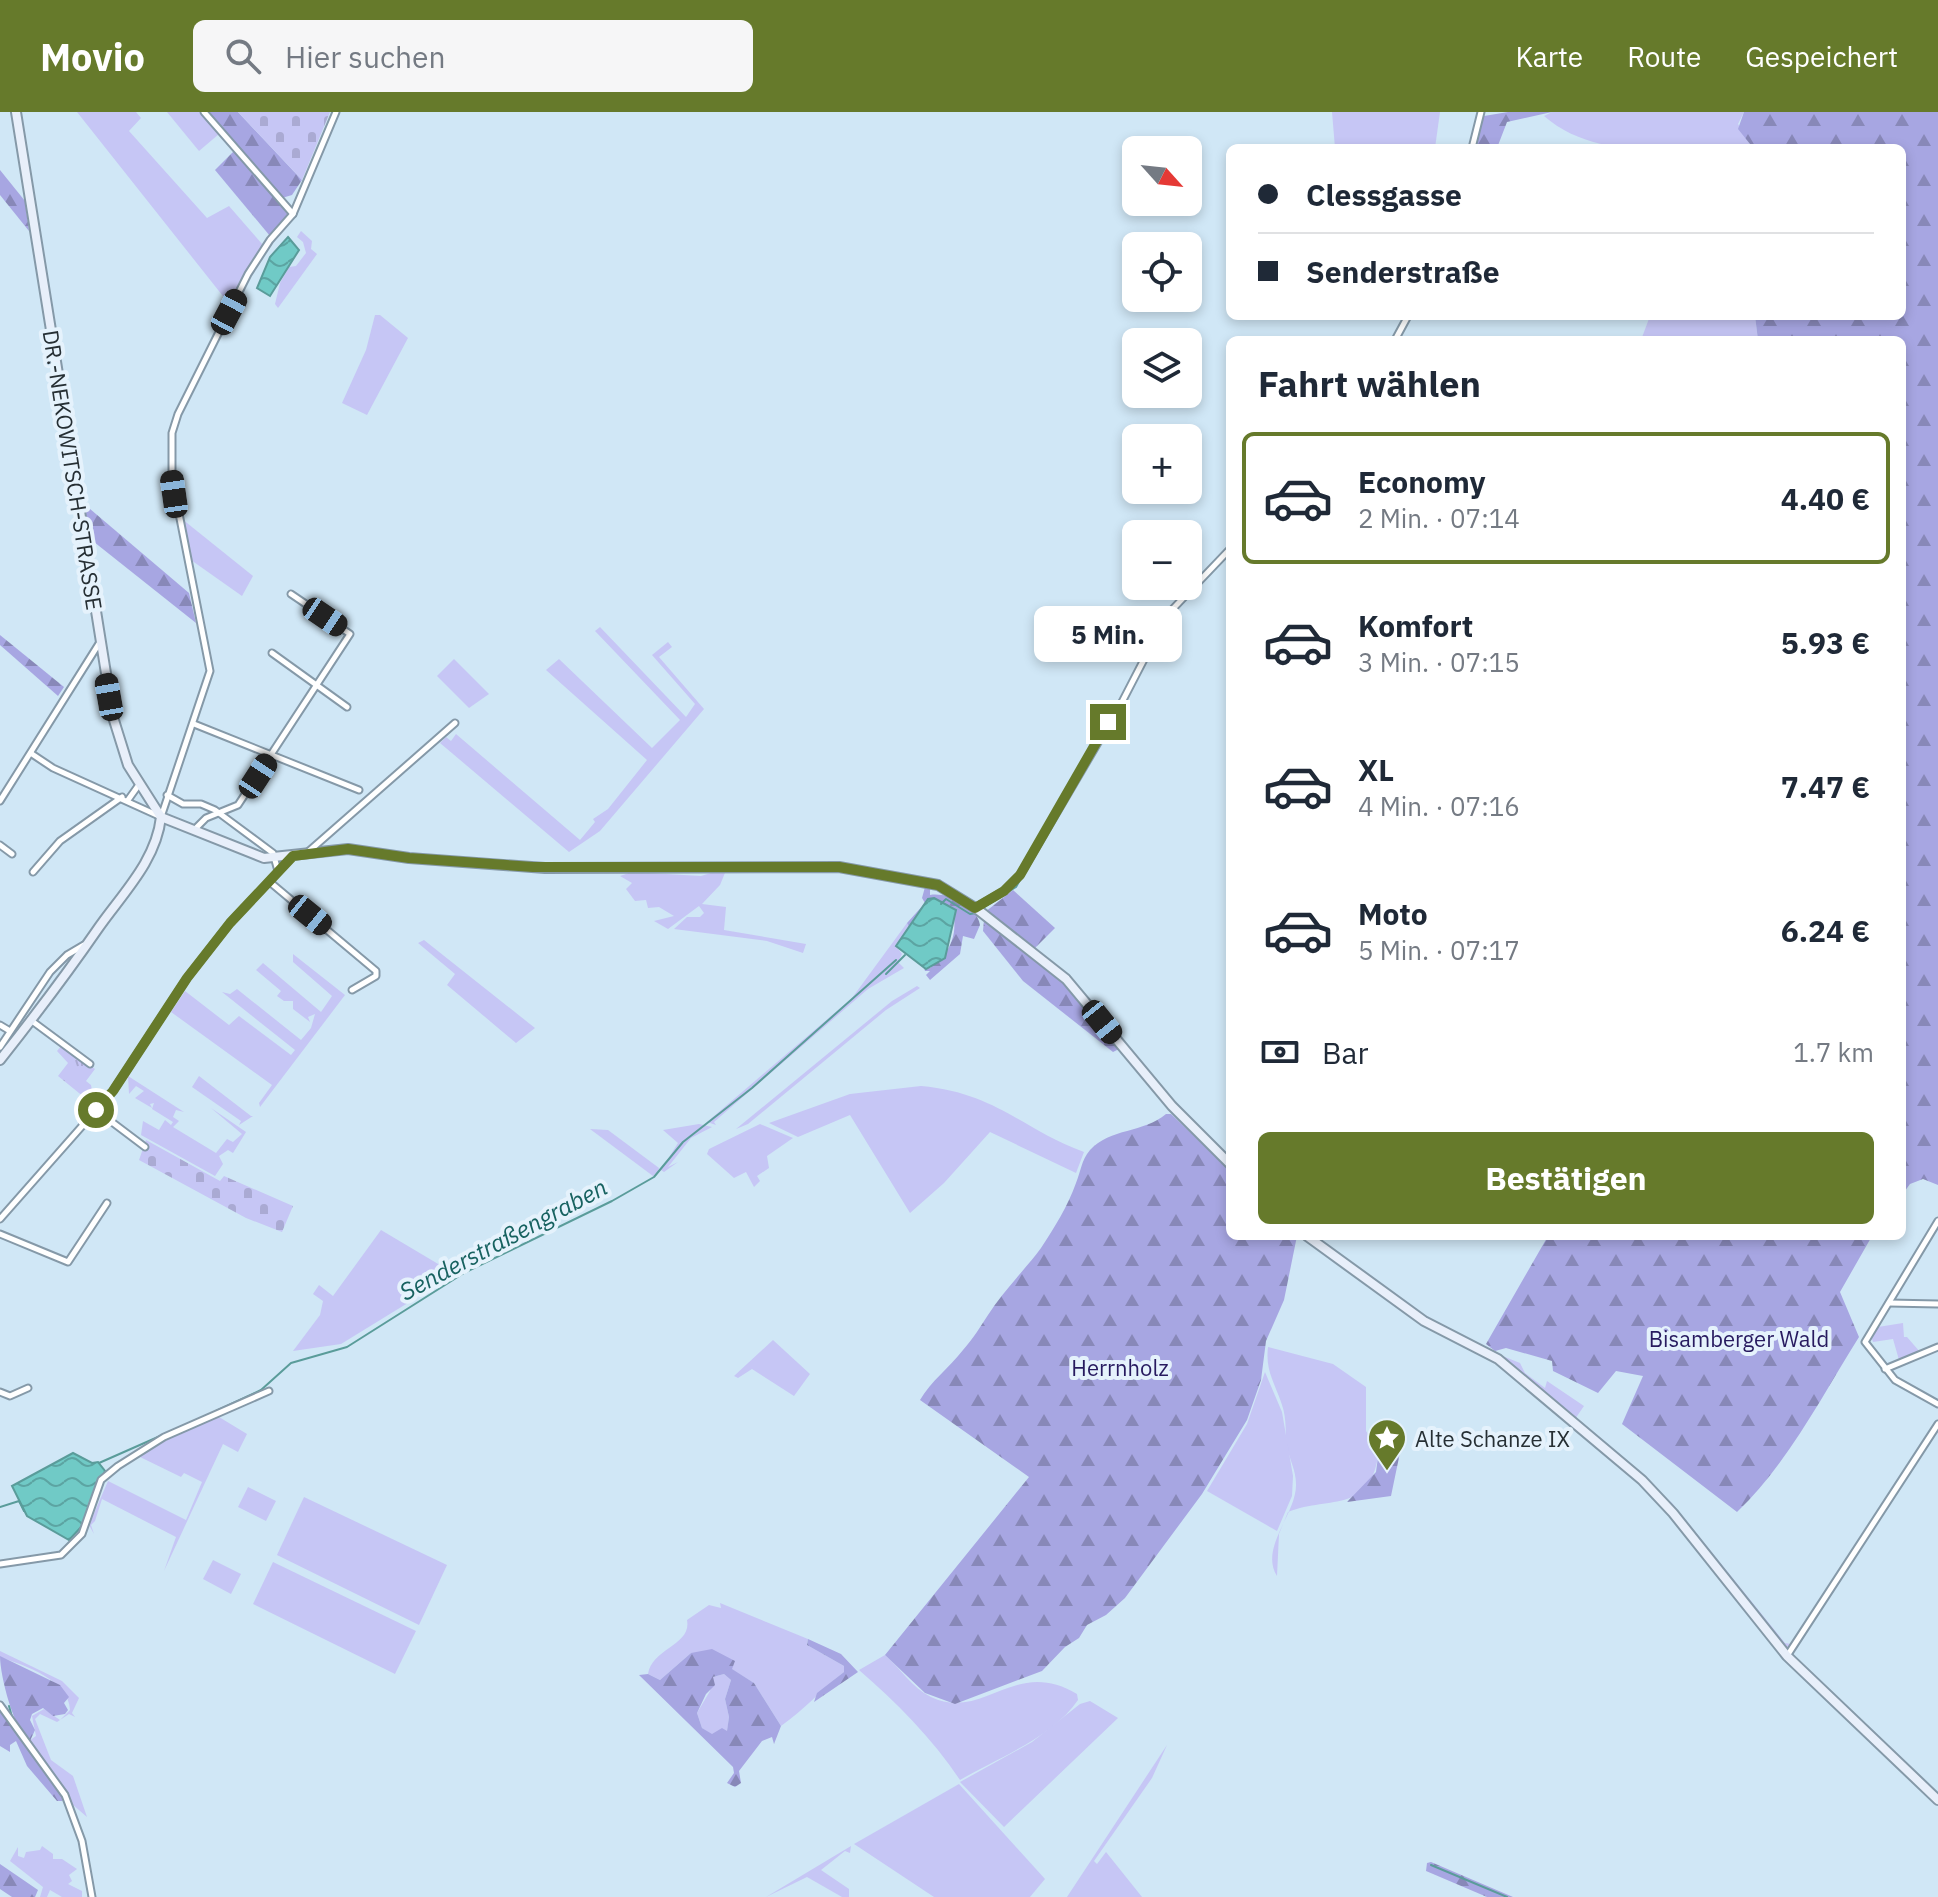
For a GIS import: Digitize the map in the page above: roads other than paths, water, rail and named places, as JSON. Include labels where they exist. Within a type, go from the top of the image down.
[{"type":"street","name":"DR.-NEKOWITSCH-STRASSE","points":[[16,112],[117,732],[138,786],[161,817]]},
{"type":"street","points":[[204,112],[293,214]]},
{"type":"street","points":[[0,1060],[68,976],[91,939],[137,879],[194,724],[210,671],[176,511],[172,433],[178,414],[248,274],[270,240],[293,214],[336,112]]},
{"type":"street","points":[[1473,144],[1481,112]]},
{"type":"street","points":[[978,910],[1020,875],[1127,694],[1167,615],[1226,553]]},
{"type":"street","points":[[193,830],[206,818],[238,805],[350,634],[291,594]]},
{"type":"street","points":[[0,801],[100,642]]},
{"type":"street","points":[[272,653],[318,683],[347,707]]},
{"type":"street","points":[[305,854],[455,723]]},
{"type":"street","points":[[194,724],[359,790]]},
{"type":"street","points":[[32,754],[53,768],[125,798],[161,817],[244,851],[273,858],[361,850],[409,858],[545,868],[839,867],[938,885],[978,910],[1066,979],[1172,1106],[1226,1160]]},
{"type":"street","points":[[33,872],[60,841],[138,786]]},
{"type":"street","points":[[167,795],[186,804],[206,805],[219,813],[273,853],[278,871]]},
{"type":"street","points":[[0,845],[12,854]]},
{"type":"street","points":[[0,1219],[113,1091],[187,978],[230,923],[271,883],[293,856]]},
{"type":"street","points":[[271,883],[377,973],[352,990]]},
{"type":"street","points":[[0,1047],[50,972],[67,955],[91,939]]},
{"type":"street","points":[[32,1021],[90,1064]]},
{"type":"street","points":[[0,1025],[10,1031]]},
{"type":"street","points":[[96,1110],[145,1147]]},
{"type":"street","points":[[0,1234],[68,1262],[107,1203]]},
{"type":"street","points":[[1938,1221],[1865,1342],[1885,1369],[1903,1386],[1938,1404]]},
{"type":"street","points":[[1313,1240],[1424,1321],[1511,1370],[1652,1490],[1787,1656],[1938,1800]]},
{"type":"street","points":[[1889,1303],[1938,1304]]},
{"type":"street","points":[[1885,1369],[1938,1347]]},
{"type":"street","points":[[0,1392],[10,1396],[28,1388]]},
{"type":"street","points":[[0,1564],[61,1555],[82,1534],[101,1480],[118,1466],[164,1437],[269,1391]]},
{"type":"street","points":[[1787,1656],[1938,1424]]},
{"type":"street","points":[[0,1705],[65,1795],[82,1841],[92,1897]]},
{"type":"water","points":[[288,237],[299,250],[270,296],[257,288],[270,257]]},
{"type":"water","points":[[934,898],[956,910],[945,958],[926,969],[896,946],[928,899]]},
{"type":"water","points":[[73,1453],[92,1463],[98,1462],[105,1471],[82,1526],[69,1540],[27,1516],[12,1486]]},
{"type":"waterway","name":"Senderstraßengraben","points":[[1394,336],[1399,327]]},
{"type":"waterway","name":"Senderstraßengraben","points":[[981,909],[1016,887],[1040,845]]},
{"type":"waterway","points":[[964,896],[974,902]]},
{"type":"waterway","name":"Senderstraßengraben","points":[[941,904],[946,899],[970,914],[976,913]]},
{"type":"waterway","name":"Senderstraßengraben","points":[[886,974],[905,955]]},
{"type":"waterway","name":"Senderstraßengraben","points":[[216,1411],[261,1390],[291,1363],[347,1347],[464,1273],[612,1201],[654,1177],[683,1142],[752,1088],[896,960]]},
{"type":"waterway","name":"Senderstraßengraben","points":[[99,1463],[210,1414]]},
{"type":"waterway","name":"Senderstraßengraben","points":[[0,1507],[19,1501],[24,1511]]},
{"type":"waterway","points":[[9,1706],[12,1717]]},
{"type":"waterway","points":[[1431,1865],[1507,1897]]},
{"type":"place","name":"Alte Schanze IX","points":[[1387,1472]]},
{"type":"park label","name":"Bisamberger Wald","points":[[1739,1338]]},
{"type":"park label","name":"Herrnholz","points":[[1120,1367]]}]
